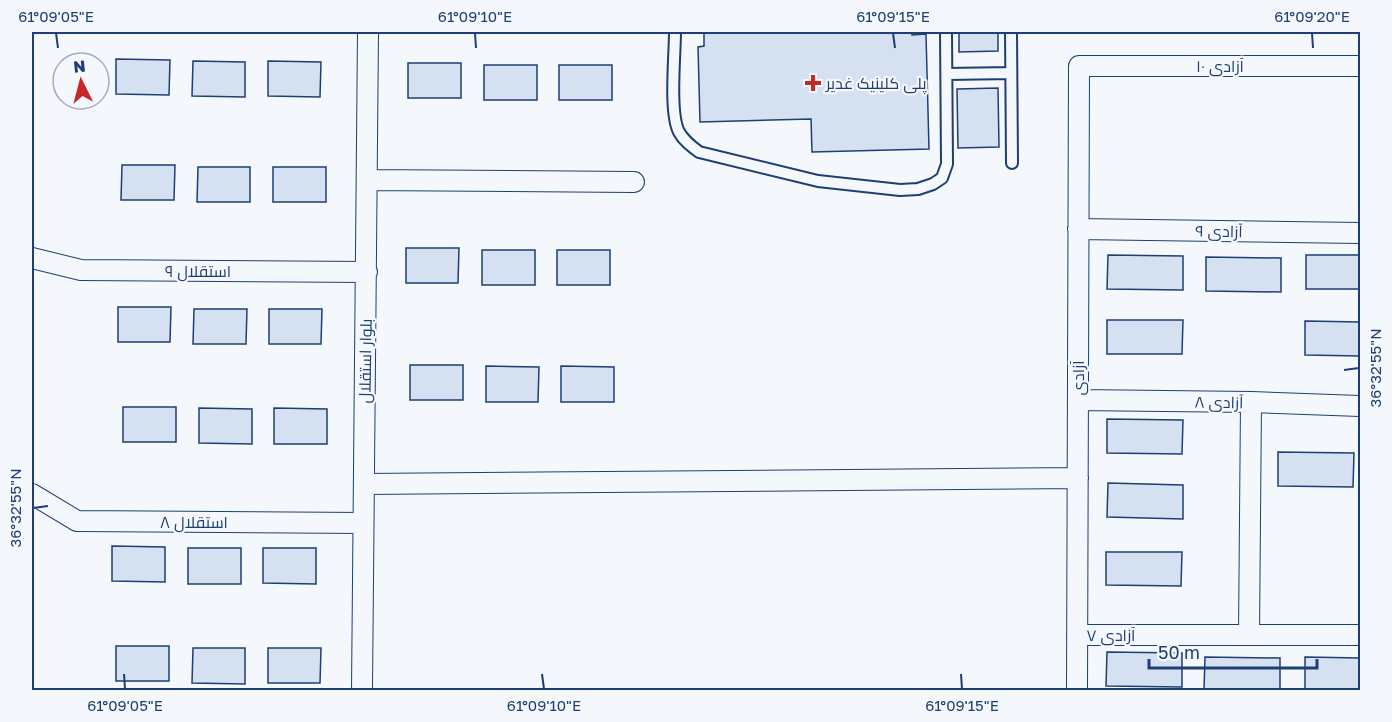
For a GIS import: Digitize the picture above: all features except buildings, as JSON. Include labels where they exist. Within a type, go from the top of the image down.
[{"type":"street","name":"بلوار استقلال","points":[[362,690],[368,32]]},
{"type":"street","name":"آزادی ۱۰","points":[[1079,66],[1360,66]]},
{"type":"street","name":"آزادی","points":[[1077,690],[1079,66]]},
{"type":"street","points":[[367,180],[634,182]]},
{"type":"street","name":"آزادی ۹","points":[[1078,229],[1360,233]]},
{"type":"street","name":"استقلال ۹","points":[[32,258],[81,270],[367,272]]},
{"type":"street","name":"آزادی ۸","points":[[1078,400],[1360,406]]},
{"type":"street","points":[[1249,635],[1251,402]]},
{"type":"street","points":[[364,484],[1078,478]]},
{"type":"street","name":"استقلال ۸","points":[[32,494],[77,521],[363,522]]},
{"type":"street","name":"آزادی ۷","points":[[1077,635],[1360,635]]},
{"type":"lane","points":[[675,32],[674,110],[678,129],[685,141],[699,152],[818,181],[900,190],[918,189],[933,184],[942,178],[947,164],[946,32]]},
{"type":"lane","points":[[1011,32],[1012,163]]},
{"type":"lane","points":[[946,74],[1011,73]]},
{"type":"place","name":"پلی کلینیک غدیر","points":[[813,83]]}]
